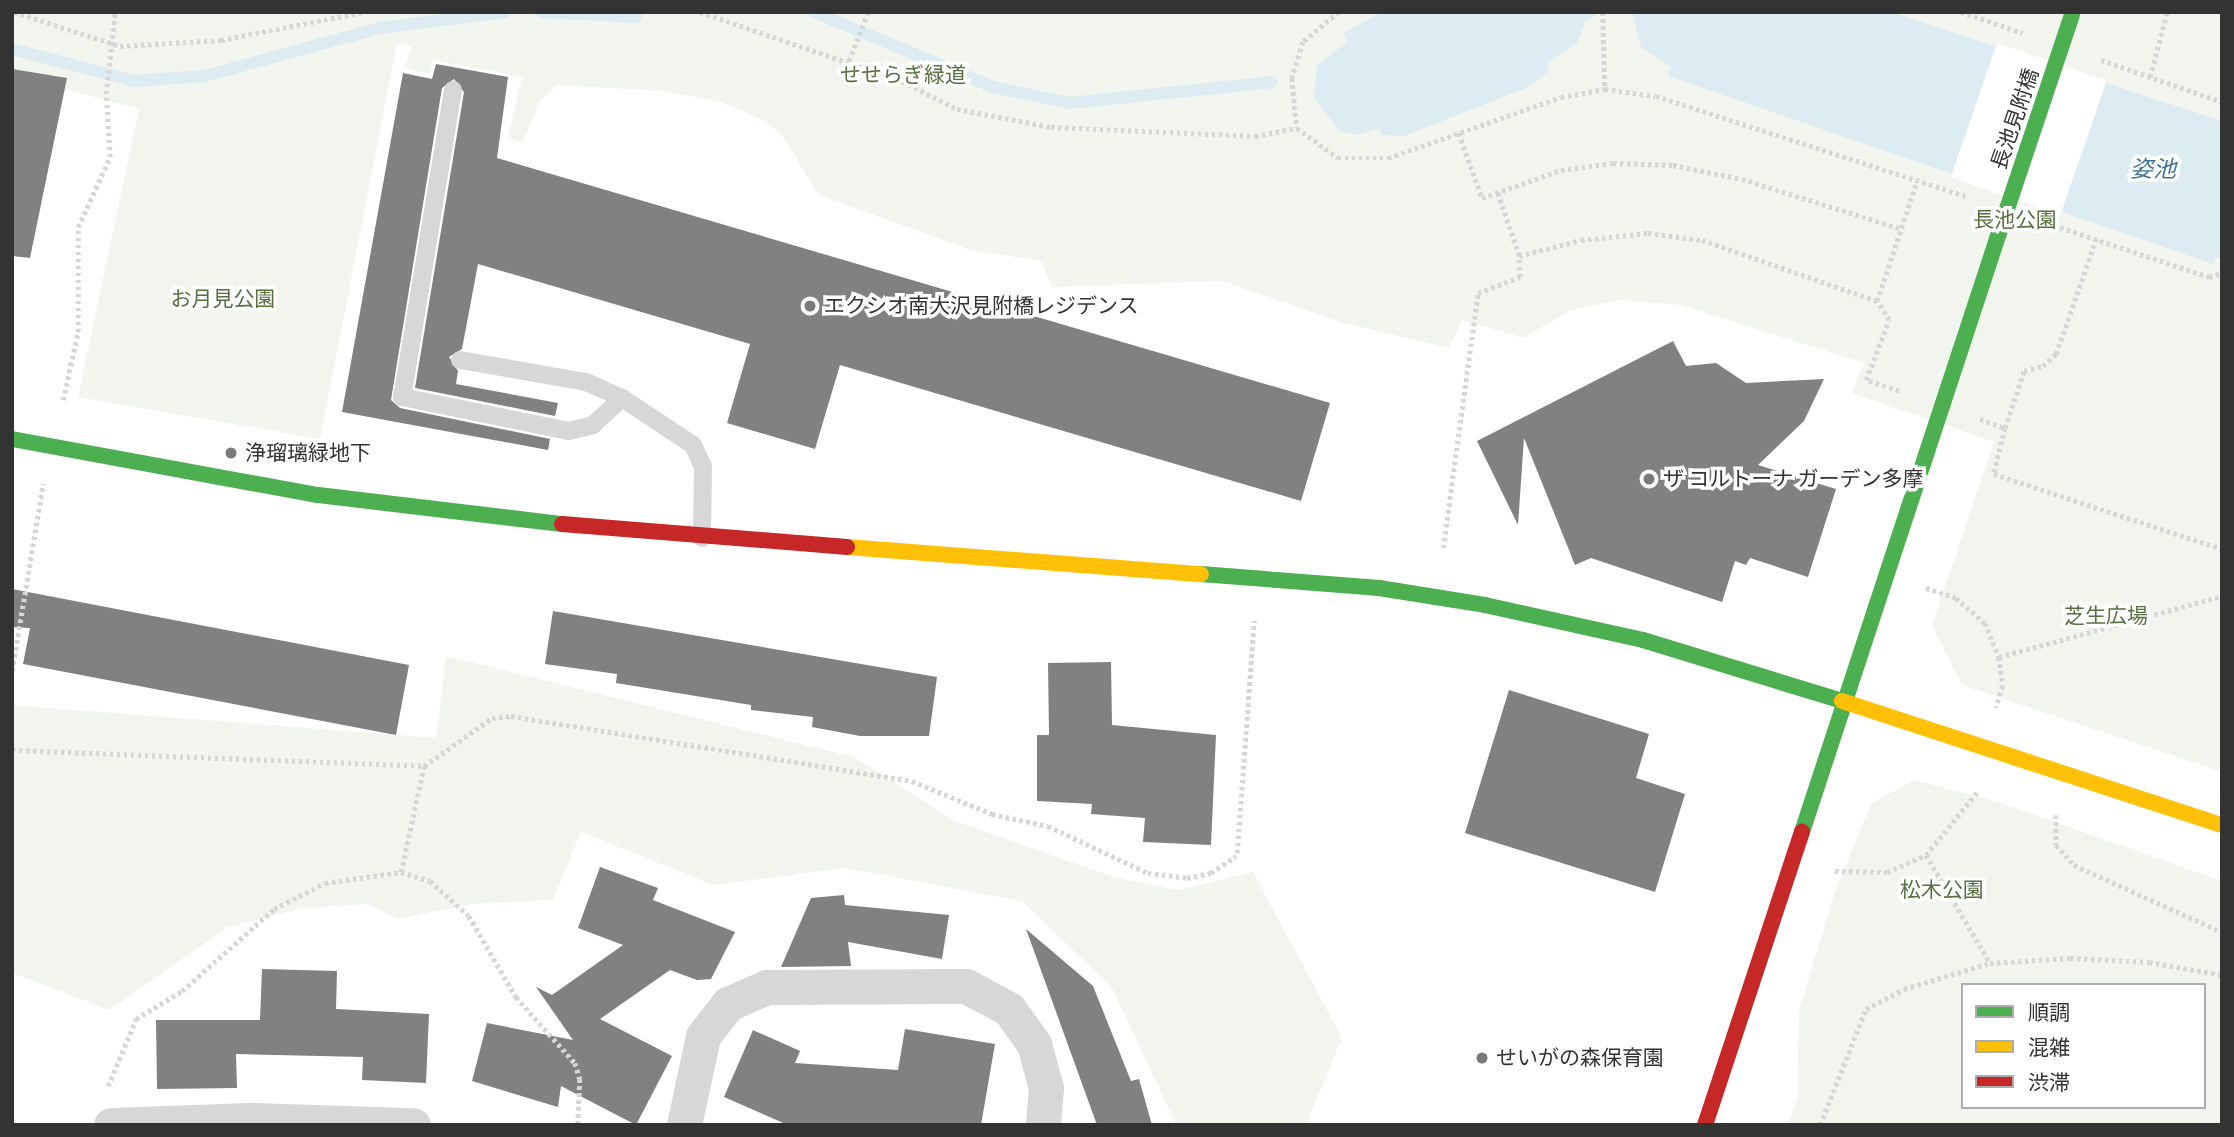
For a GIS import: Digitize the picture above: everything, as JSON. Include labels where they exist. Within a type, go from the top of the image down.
[{"type":"street","name":"長池見附橋","points":[[1705,1125],[2072,14]]},
{"type":"street","points":[[12,439],[318,495],[702,538],[1379,588],[1643,640],[2222,825]]},
{"type":"street","points":[[684,1125],[697,1085],[703,1036],[728,1004],[767,987],[940,986],[966,986],[1009,1009],[1034,1044],[1046,1088],[1043,1125]]},
{"type":"street","points":[[111,1125],[250,1122],[413,1125]]},
{"type":"lane","points":[[453,90],[402,397],[569,431],[593,425],[622,398]]},
{"type":"lane","points":[[460,360],[586,382],[622,398],[700,454],[705,478],[702,538]]},
{"type":"path","points":[[14,12],[113,44],[221,40],[364,12]]},
{"type":"path","points":[[63,400],[78,332],[78,227],[110,157],[106,94],[115,12]]},
{"type":"path","points":[[700,12],[849,60],[957,109],[1051,127],[1255,136],[1297,128],[1338,158],[1388,159],[1562,97],[1605,89],[1656,96],[1981,201]]},
{"type":"path","points":[[849,60],[869,12]]},
{"type":"path","points":[[1297,128],[1292,78],[1303,42],[1339,12]]},
{"type":"path","points":[[1603,12],[1605,89]]},
{"type":"path","points":[[2150,77],[2167,12]]},
{"type":"path","points":[[1459,134],[1482,198],[1561,170],[1613,163],[1673,165],[1742,179],[1902,229]]},
{"type":"path","points":[[1877,301],[1917,181]]},
{"type":"path","points":[[1443,548],[1478,293],[1520,277],[1519,256],[1497,191]]},
{"type":"path","points":[[2032,218],[2209,277],[2222,273]]},
{"type":"path","points":[[1519,256],[1581,240],[1647,233],[1702,240],[1877,301],[1889,320],[1866,380],[1899,391]]},
{"type":"path","points":[[2096,239],[2056,354],[2043,366],[2024,371],[2005,428],[1994,474],[2222,549]]},
{"type":"path","points":[[1978,419],[2005,428]]},
{"type":"path","points":[[12,671],[49,445]]},
{"type":"path","points":[[1923,587],[1956,598],[1985,623],[1999,657],[2003,686],[1996,709]]},
{"type":"path","points":[[1999,657],[2222,596]]},
{"type":"path","points":[[12,750],[424,766],[468,732],[511,716],[912,781],[992,814],[1048,826],[1148,873],[1187,878],[1210,873],[1237,855],[1254,621]]},
{"type":"path","points":[[401,872],[424,766]]},
{"type":"path","points":[[1835,871],[1886,872],[1926,855],[1978,791]]},
{"type":"path","points":[[2056,815],[2056,845],[2074,864],[2222,932]]},
{"type":"path","points":[[1926,855],[1990,963]]},
{"type":"path","points":[[107,1090],[112,1066],[135,1019],[182,991],[274,909],[325,883],[401,872],[430,881],[469,916],[516,997],[575,1063],[580,1079],[578,1125]]},
{"type":"path","points":[[1820,1125],[1866,1009],[1904,989],[1990,963],[2135,961],[2222,975]]},
{"type":"green space","points":[[12,12],[2222,12],[2222,772],[1962,685],[1932,625],[1994,442],[1852,393],[1864,363],[1681,305],[1618,300],[1569,311],[1524,338],[1462,320],[1449,348],[1341,322],[1222,281],[1052,287],[1041,261],[971,250],[819,195],[782,135],[765,121],[722,102],[664,91],[557,85],[539,102],[523,143],[508,138],[522,77],[433,60],[430,74],[404,68],[412,46],[397,43],[320,439],[78,397],[139,109],[12,75]]},
{"type":"green space","points":[[446,656],[854,757],[955,821],[1117,878],[1178,890],[1253,872],[1342,1038],[1306,1125],[1176,1124],[1112,988],[1022,901],[845,868],[713,885],[581,832],[553,900],[471,904],[398,919],[368,904],[303,908],[228,927],[109,1010],[12,973],[12,705],[436,738]]},
{"type":"green space","name":"松木公園","points":[[1914,780],[1998,802],[2222,881],[2222,1125],[1787,1125],[1798,1098],[1799,1011],[1835,892],[1871,804]]},
{"type":"water","points":[[1382,12],[1595,12],[1596,15],[1585,22],[1578,42],[1547,63],[1549,71],[1531,86],[1404,136],[1382,135],[1379,128],[1359,135],[1340,131],[1314,98],[1317,65],[1347,42],[1344,33]]},
{"type":"water","name":"姿池","points":[[1632,12],[1891,12],[2222,121],[2222,259],[2216,257],[2213,264],[1668,76],[1671,67],[1641,47]]},
{"type":"pier","points":[[1997,43],[2107,81],[2060,215],[1951,177]]},
{"type":"building","name":"エクシオ南大沢見附橋レジデンス","points":[[436,64],[508,77],[497,158],[1330,403],[1301,501],[840,365],[815,449],[727,423],[750,344],[478,264],[462,349],[449,357],[458,371],[456,384],[558,403],[555,416],[415,388],[464,92],[454,79],[442,88],[391,400],[400,408],[550,439],[548,450],[342,412],[403,73],[432,79]]},
{"type":"building","points":[[12,69],[67,78],[30,258],[12,256]]},
{"type":"building","name":"ザ コルトーナ ガーデン多摩","points":[[1673,341],[1686,366],[1716,363],[1746,383],[1824,379],[1804,421],[1758,465],[1836,489],[1808,577],[1750,558],[1746,565],[1735,561],[1722,602],[1591,558],[1575,565],[1524,438],[1518,525],[1477,441]]},
{"type":"building","points":[[12,589],[409,665],[396,735],[23,664],[30,628],[12,627]]},
{"type":"building","points":[[553,611],[937,677],[929,736],[860,736],[812,727],[813,717],[751,710],[751,705],[616,683],[617,674],[545,664]]},
{"type":"building","points":[[1111,662],[1112,725],[1216,735],[1211,845],[1143,842],[1145,818],[1091,814],[1092,804],[1037,801],[1037,735],[1049,735],[1048,663]]},
{"type":"building","points":[[1509,690],[1649,734],[1636,778],[1685,794],[1655,892],[1465,833]]},
{"type":"building","points":[[600,867],[658,888],[653,900],[735,932],[711,979],[697,980],[670,970],[600,1019],[672,1056],[636,1125],[561,1086],[558,1107],[472,1081],[487,1023],[573,1040],[536,987],[552,995],[623,945],[578,928]]},
{"type":"building","points":[[844,895],[845,905],[949,915],[942,959],[848,942],[851,966],[781,967],[811,898]]},
{"type":"building","points":[[1026,929],[1093,986],[1131,1081],[1139,1079],[1152,1125],[1097,1125]]},
{"type":"building","points":[[262,969],[337,971],[336,1009],[429,1014],[426,1083],[362,1080],[363,1057],[236,1054],[237,1088],[157,1089],[156,1020],[260,1020]]},
{"type":"building","points":[[905,1029],[995,1044],[981,1125],[788,1125],[724,1097],[753,1030],[800,1051],[795,1063],[898,1070]]},
{"type":"waterway","points":[[12,49],[134,81],[205,76],[379,28],[505,12]]},
{"type":"waterway","points":[[541,12],[635,17],[637,12]]},
{"type":"waterway","points":[[814,12],[993,87],[1070,103],[1272,82]]},
{"type":"traffic: fast","points":[[1998,236],[2072,15]]},
{"type":"traffic: fast","points":[[1802,832],[1998,236]]},
{"type":"traffic: fast","points":[[12,439],[318,495],[562,524]]},
{"type":"traffic: fast","points":[[1201,574],[1379,588],[1485,605],[1643,640],[1842,701]]},
{"type":"traffic: slow","points":[[847,547],[1201,574]]},
{"type":"traffic: slow","points":[[1842,701],[2222,825]]},
{"type":"traffic: jam","points":[[562,524],[847,547]]},
{"type":"traffic: jam","points":[[1705,1125],[1802,832]]},
{"type":"place","name":"エクシオ南大沢見附橋レジデンス","points":[[810,306]]},
{"type":"place","name":"浄瑠璃緑地下","points":[[231,453]]},
{"type":"place","name":"ザ コルトーナ ガーデン多摩","points":[[1649,479]]},
{"type":"place","name":"せいがの森保育園","points":[[1482,1058]]},
{"type":"park label","name":"せせらぎ緑道","points":[[903,75]]},
{"type":"park label","name":"長池公園","points":[[2015,220]]},
{"type":"park label","name":"お月見公園","points":[[223,299]]},
{"type":"park label","name":"芝生広場","points":[[2106,616]]}]
